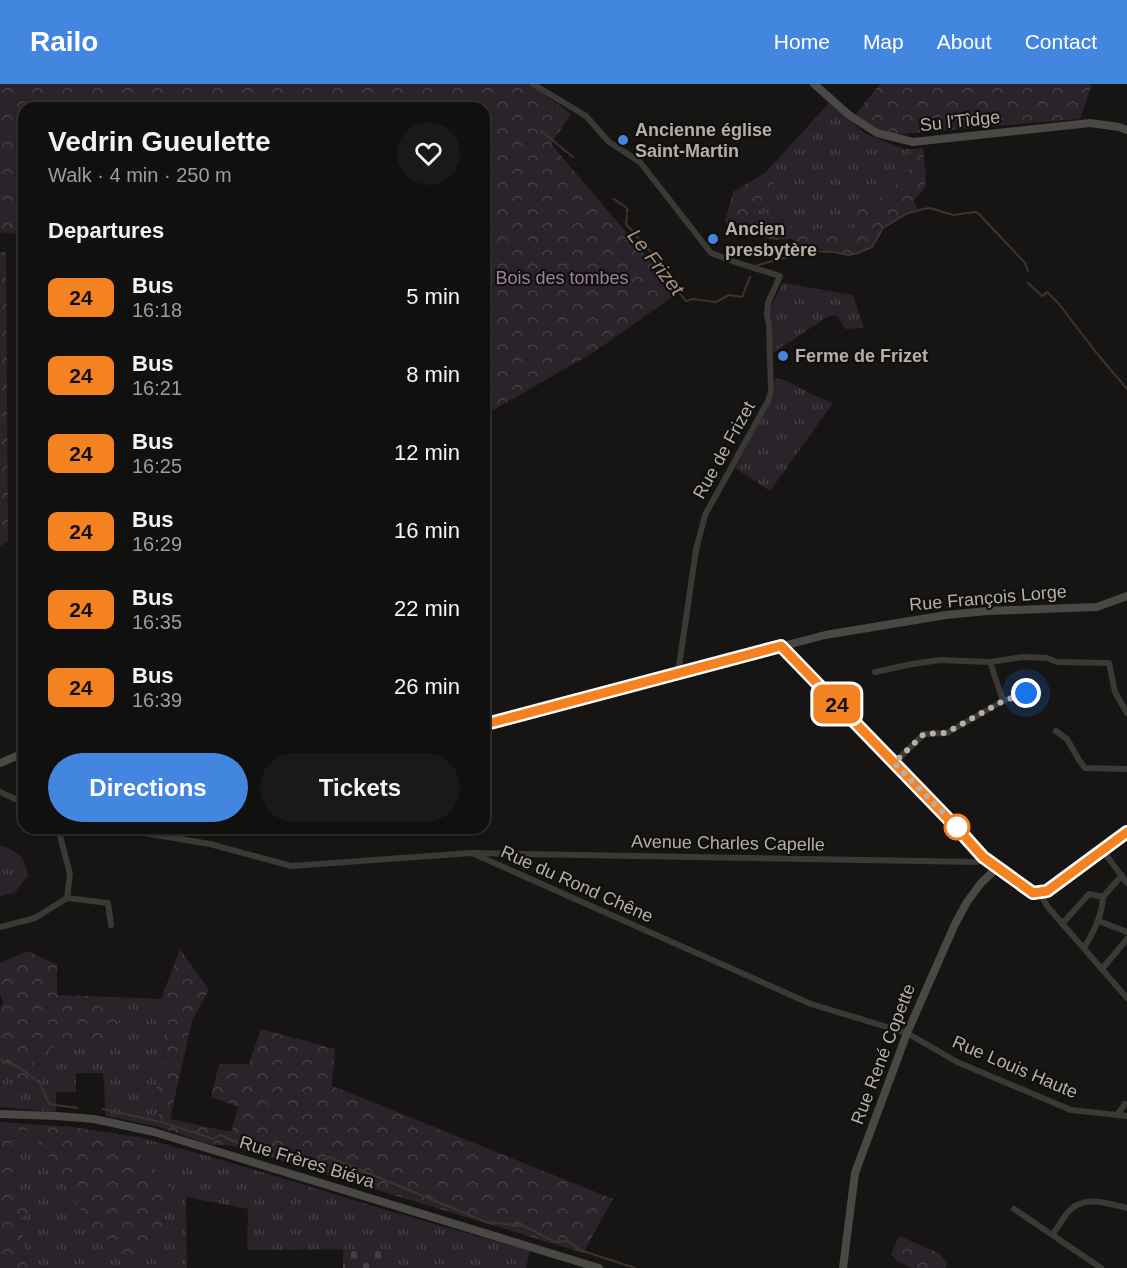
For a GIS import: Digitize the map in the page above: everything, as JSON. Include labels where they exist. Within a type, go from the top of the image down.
[{"type":"street","name":"Rue de Frizet","points":[[532,84],[586,116],[609,142],[640,162],[711,253],[780,276],[768,303],[767,314],[771,392],[705,515],[696,550],[678,674]]},
{"type":"street","name":"Su l'Tîdge","points":[[814,84],[849,115],[877,133],[913,142],[1090,123],[1123,129]]},
{"type":"street","points":[[1123,129],[1127,136]]},
{"type":"street","name":"Rue François Lorge","points":[[490,721],[825,635],[946,615],[1097,606],[1127,596]]},
{"type":"street","points":[[781,646],[983,857],[1033,893],[1047,891],[1127,832]]},
{"type":"street","points":[[875,672],[940,660],[990,662],[1023,657],[1047,658],[1058,662],[1109,663],[1115,692],[1127,713]]},
{"type":"street","points":[[990,662],[1003,701]]},
{"type":"street","points":[[894,763],[924,734],[946,733],[1003,701],[1026,693]]},
{"type":"street","points":[[1056,731],[1067,739],[1085,768],[1127,769]]},
{"type":"street","points":[[0,763],[18,756]]},
{"type":"street","points":[[0,792],[18,800]]},
{"type":"street","points":[[60,834],[70,874],[67,898]]},
{"type":"street","name":"Rue du Rond Chêne","points":[[150,834],[210,844],[291,866],[471,853],[811,1004],[907,1033]]},
{"type":"street","points":[[1084,948],[1099,921],[1103,897],[1125,877],[1103,850]]},
{"type":"street","name":"Avenue Charles Capelle","points":[[471,853],[977,862],[983,857]]},
{"type":"street","name":"Rue René Copette","points":[[843,1268],[855,1173],[907,1033],[967,902],[997,868]]},
{"type":"street","points":[[1040,893],[1047,906],[1127,998]]},
{"type":"street","points":[[1062,924],[1089,894],[1103,897]]},
{"type":"street","points":[[0,927],[35,918],[67,898],[108,903],[111,925]]},
{"type":"street","points":[[1099,921],[1127,932]]},
{"type":"street","points":[[1102,969],[1124,948],[1127,939]]},
{"type":"street","name":"Rue Louis Haute","points":[[907,1033],[957,1062],[1071,1110],[1127,1116]]},
{"type":"street","points":[[1117,1115],[1125,1104]]},
{"type":"street","name":"Rue Frères Biéva","points":[[0,1114],[94,1119],[154,1132],[599,1268]]},
{"type":"street","points":[[1053,1234],[1070,1209],[1083,1202],[1095,1201],[1127,1208]]},
{"type":"street","points":[[1014,1209],[1101,1268]]},
{"type":"green space","name":"Bois des tombes","points":[[0,84],[530,84],[571,114],[551,144],[678,293],[594,352],[490,412],[490,102],[18,102],[18,234],[0,232]]},
{"type":"green space","points":[[880,84],[1092,84],[1080,119],[901,134],[880,132],[856,114]]},
{"type":"green space","points":[[829,103],[866,134],[904,149],[912,149],[909,169],[894,187],[854,214],[858,227],[835,227],[808,232],[789,225],[771,213],[756,215],[777,175],[766,172]]},
{"type":"green space","points":[[923,148],[925,188],[913,201],[918,210],[906,214],[883,228],[870,249],[849,255],[820,249],[798,249],[792,239],[773,240],[753,233],[743,236],[725,222],[733,192],[766,172],[778,174],[756,215],[770,213],[789,225],[808,232],[835,227],[858,227],[854,214],[894,187],[909,169],[912,149]]},
{"type":"green space","points":[[0,252],[6,252],[8,541],[0,546]]},
{"type":"green space","points":[[783,283],[853,295],[864,328],[845,329],[837,315],[827,317],[773,353],[770,308]]},
{"type":"green space","points":[[775,378],[788,381],[833,403],[770,491],[735,468],[773,397]]},
{"type":"green space","points":[[0,845],[12,850],[23,859],[28,876],[14,893],[0,896]]},
{"type":"green space","points":[[180,949],[209,990],[192,1021],[170,1119],[231,1132],[238,1107],[211,1097],[219,1064],[249,1064],[261,1029],[335,1049],[332,1086],[613,1199],[583,1253],[234,1146],[208,1144],[159,1127],[156,1082],[170,1033],[161,999]]},
{"type":"green space","points":[[27,951],[57,965],[57,995],[116,997],[121,1037],[80,1046],[52,1047],[34,1060],[40,1077],[25,1084],[8,1072],[0,1072],[0,1008],[3,1002],[0,994],[0,963]]},
{"type":"green space","points":[[116,997],[161,999],[170,1033],[156,1082],[159,1127],[106,1116],[103,1073],[76,1073],[76,1092],[56,1092],[56,1112],[0,1107],[0,1072],[8,1072],[25,1084],[40,1077],[34,1060],[52,1047],[80,1046],[120,1037]]},
{"type":"green space","points":[[0,1122],[72,1127],[138,1137],[139,1154],[161,1175],[180,1200],[173,1205],[163,1199],[165,1229],[158,1247],[139,1255],[108,1255],[34,1132],[10,1130],[18,1192],[29,1197],[32,1213],[21,1217],[27,1268],[0,1268]]},
{"type":"green space","points":[[10,1130],[34,1132],[108,1255],[165,1229],[161,1175],[139,1154],[138,1137],[530,1250],[526,1268],[382,1268],[381,1249],[247,1250],[248,1209],[186,1197],[187,1268],[27,1268],[21,1217],[32,1213],[18,1192]]},
{"type":"green space","points":[[899,1236],[939,1253],[948,1264],[945,1268],[911,1268],[897,1261],[891,1254]]},
{"type":"green space","points":[[343,1249],[382,1249],[382,1268],[343,1268]]},
{"type":"waterway","name":"Le Frizet","points":[[541,131],[573,157]]},
{"type":"waterway","name":"Le Frizet","points":[[614,199],[627,208],[627,212]]},
{"type":"waterway","name":"Le Frizet","points":[[755,266],[809,251],[849,255],[858,253],[872,247],[883,228],[906,214],[930,208],[953,215],[975,212],[979,214],[1025,263],[1028,271]]},
{"type":"waterway","name":"Le Frizet","points":[[627,215],[626,224],[654,256],[686,301],[693,299],[716,302],[729,295],[742,297],[750,277]]},
{"type":"waterway","name":"Le Frizet","points":[[1028,283],[1043,296],[1047,292],[1059,304],[1127,389]]},
{"type":"waterway","points":[[0,1059],[20,1068],[40,1083],[49,1104],[77,1108]]},
{"type":"waterway","points":[[103,1109],[165,1123],[213,1139],[220,1135],[264,1154],[314,1164],[329,1157],[486,1222],[524,1226],[555,1242],[568,1241],[580,1250],[635,1268]]},
{"type":"bus line","name":"24","points":[[490,723],[781,646],[983,857],[1033,893],[1047,891],[1127,832]]},
{"type":"place","name":"Ancienne église Saint-Martin","points":[[623,140]]},
{"type":"place","name":"Ancien presbytère","points":[[713,239]]},
{"type":"place","name":"Ferme de Frizet","points":[[783,356]]},
{"type":"route","points":[[957,827],[894,763],[924,734],[946,733],[1003,701],[1026,693]]}]
